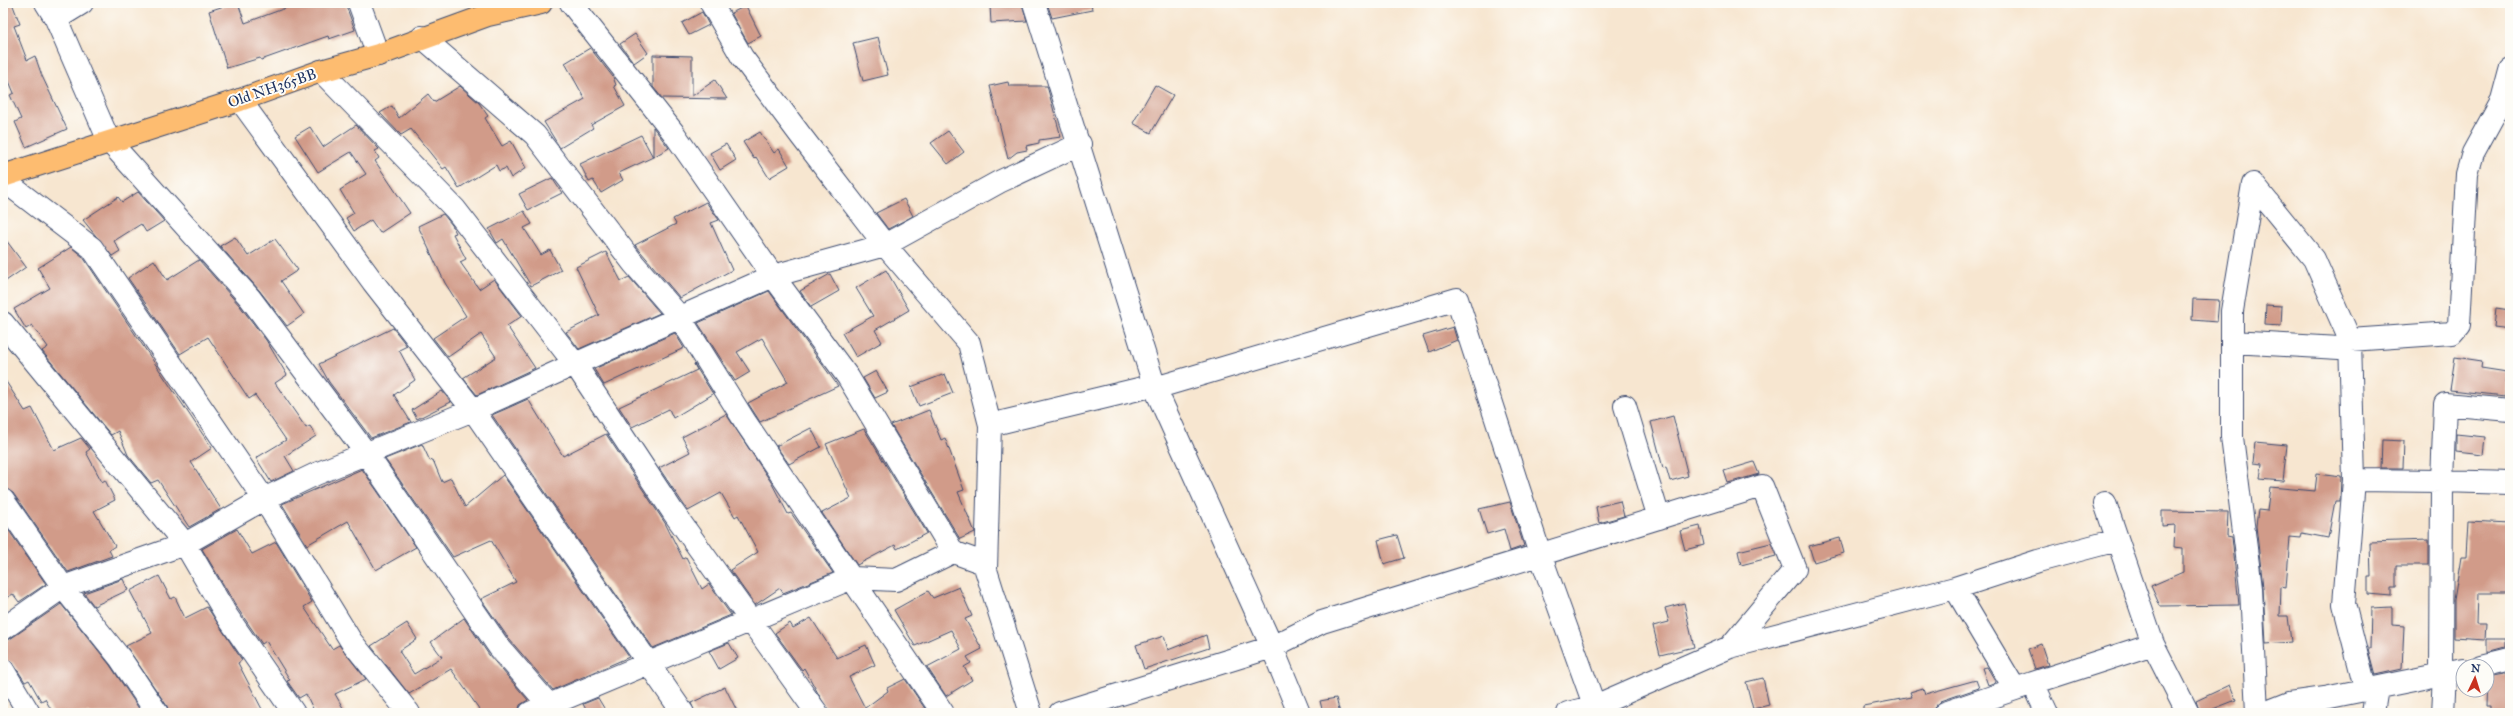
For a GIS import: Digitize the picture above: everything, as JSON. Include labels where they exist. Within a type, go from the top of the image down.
[{"type":"main road","name":"Old NH365BB","points":[[3,176],[240,100],[321,71],[378,55],[422,38],[488,16],[541,3]]},
{"type":"street","points":[[82,3],[51,11],[109,141],[250,298],[366,453],[539,709],[647,662],[852,578],[896,580],[953,552]]},
{"type":"street","points":[[359,3],[378,55]]},
{"type":"street","points":[[571,3],[673,132],[773,276],[848,377],[953,552],[986,564]]},
{"type":"street","points":[[711,3],[742,57],[885,245],[969,344],[990,425],[986,570],[1031,713]]},
{"type":"street","points":[[1034,3],[1080,144],[1155,388],[1272,647],[1299,713]]},
{"type":"street","points":[[422,38],[535,135],[634,264],[679,316],[746,423],[943,713]]},
{"type":"street","points":[[2232,342],[2339,348],[2350,340],[2452,333],[2459,325],[2467,174],[2473,153],[2502,100],[2510,70]]},
{"type":"street","points":[[321,71],[455,209],[575,364],[673,512],[817,713]]},
{"type":"street","points":[[240,100],[373,282],[473,410],[683,713]]},
{"type":"street","points":[[3,630],[63,587],[185,544],[264,499],[366,453],[473,410],[679,316],[773,276],[885,245],[1000,182],[1080,144]]},
{"type":"street","points":[[3,180],[92,248],[264,499],[351,641],[409,713]]},
{"type":"street","points":[[2257,713],[2251,588],[2232,437],[2232,311],[2253,184],[2314,259],[2350,340],[2354,480],[2344,604],[2372,689],[2373,713]]},
{"type":"street","points":[[990,425],[1147,387],[1155,388],[1457,299],[1540,554],[1596,710]]},
{"type":"street","points":[[3,323],[185,544],[227,616],[294,713]]},
{"type":"street","points":[[2443,713],[2450,673],[2442,481],[2446,404],[2510,410]]},
{"type":"street","points":[[1625,406],[1658,518]]},
{"type":"street","points":[[2354,480],[2510,483]]},
{"type":"street","points":[[1060,713],[1272,647],[1322,622],[1762,486],[1795,569],[1730,647]]},
{"type":"street","points":[[3,500],[63,587],[120,658],[157,713]]},
{"type":"street","points":[[2105,503],[2153,644],[2188,713]]},
{"type":"street","points":[[1568,713],[1596,710],[1730,647],[1955,588],[2038,560],[2117,540]]},
{"type":"street","points":[[1955,588],[2024,686],[2047,713]]},
{"type":"street","points":[[1945,713],[2153,644]]},
{"type":"street","points":[[2495,663],[2510,659]]},
{"type":"street","points":[[3,670],[29,713]]},
{"type":"street","points":[[2265,713],[2450,673]]},
{"type":"building","points":[[3,3],[12,3],[20,24],[14,26],[27,60],[35,56],[42,76],[67,129],[26,147],[15,122],[21,119],[10,95],[14,93],[3,67]]},
{"type":"building","points":[[233,3],[238,3],[245,23],[299,3],[345,3],[355,30],[329,39],[328,36],[261,60],[260,58],[227,68],[209,11]]},
{"type":"building","points":[[1047,3],[1091,3],[1092,10],[1052,18]]},
{"type":"building","points":[[1022,4],[1027,21],[991,23],[990,6]]},
{"type":"building","points":[[746,6],[761,36],[748,43],[731,13]]},
{"type":"building","points":[[702,12],[709,25],[689,35],[682,23]]},
{"type":"building","points":[[635,34],[648,53],[634,63],[620,44]]},
{"type":"building","points":[[878,37],[888,75],[863,81],[853,43]]},
{"type":"building","points":[[590,48],[613,77],[616,85],[614,86],[625,106],[591,125],[593,128],[560,148],[544,122],[585,99],[565,63]]},
{"type":"building","points":[[653,55],[692,56],[692,96],[715,80],[727,99],[662,98],[653,87]]},
{"type":"building","points":[[1008,82],[1009,86],[1047,86],[1061,137],[1039,140],[1039,143],[1026,146],[1027,150],[1017,152],[1008,159],[990,86]]},
{"type":"building","points":[[1155,85],[1173,95],[1151,133],[1133,123]]},
{"type":"building","points":[[460,86],[479,103],[488,116],[485,118],[502,146],[511,141],[526,168],[511,178],[506,168],[499,171],[496,165],[459,188],[446,167],[443,169],[411,129],[401,135],[380,113],[392,106],[399,118],[428,94],[434,102]]},
{"type":"building","points":[[356,125],[379,149],[375,151],[379,158],[375,161],[410,213],[380,233],[371,220],[354,231],[346,218],[354,213],[340,190],[366,174],[351,152],[318,172],[295,136],[310,127],[323,147]]},
{"type":"building","points":[[653,127],[669,148],[653,157]]},
{"type":"building","points":[[948,131],[964,152],[948,164],[931,143]]},
{"type":"building","points":[[760,132],[774,153],[779,149],[789,166],[769,178],[756,157],[754,159],[743,142]]},
{"type":"building","points":[[641,135],[653,157],[619,173],[623,180],[601,193],[593,180],[589,182],[580,164]]},
{"type":"building","points":[[726,144],[736,160],[720,170],[710,153]]},
{"type":"building","points":[[552,178],[562,193],[528,210],[519,194]]},
{"type":"building","points":[[138,192],[164,221],[146,232],[141,224],[114,241],[120,251],[112,256],[83,220],[118,197],[122,202]]},
{"type":"building","points":[[904,199],[913,216],[888,229],[876,213]]},
{"type":"building","points":[[706,202],[719,220],[711,223],[732,270],[680,298],[635,245],[676,224],[673,219]]},
{"type":"building","points":[[524,211],[532,224],[524,228],[541,255],[550,250],[561,270],[531,286],[503,239],[497,243],[489,229]]},
{"type":"building","points":[[443,214],[452,225],[456,233],[453,234],[466,259],[460,262],[479,289],[494,279],[522,316],[507,326],[535,368],[477,395],[463,378],[496,357],[481,334],[448,357],[433,338],[466,316],[445,283],[418,226]]},
{"type":"building","points":[[3,236],[26,267],[3,283]]},
{"type":"building","points":[[235,237],[248,256],[275,239],[298,270],[281,281],[304,314],[287,326],[259,290],[220,246]]},
{"type":"building","points":[[71,247],[83,257],[212,448],[191,462],[221,509],[189,527],[158,480],[151,483],[128,455],[118,431],[111,435],[42,351],[48,347],[32,325],[26,329],[14,309],[50,288],[38,268]]},
{"type":"building","points":[[606,252],[621,281],[629,277],[660,313],[579,349],[566,332],[599,315],[576,267]]},
{"type":"building","points":[[154,260],[167,280],[199,260],[240,306],[266,340],[287,375],[275,383],[306,428],[310,426],[316,436],[285,456],[294,471],[271,482],[256,458],[286,440],[255,395],[249,399],[208,337],[180,354],[128,278]]},
{"type":"building","points":[[886,270],[909,310],[875,330],[882,342],[856,357],[842,333],[873,316],[856,288]]},
{"type":"building","points":[[830,274],[839,291],[811,307],[800,291]]},
{"type":"building","points":[[769,291],[838,386],[760,422],[748,403],[788,382],[762,338],[737,352],[750,372],[735,381],[698,323]]},
{"type":"building","points":[[2193,299],[2219,300],[2217,322],[2192,320]]},
{"type":"building","points":[[2266,305],[2282,306],[2281,326],[2265,325]]},
{"type":"building","points":[[2496,309],[2510,311],[2510,329],[2494,327]]},
{"type":"building","points":[[1453,327],[1457,340],[1429,352],[1423,336]]},
{"type":"building","points":[[393,328],[407,346],[399,350],[415,380],[394,395],[411,422],[371,438],[329,382],[319,364]]},
{"type":"building","points":[[675,333],[684,348],[604,385],[594,369]]},
{"type":"building","points":[[2455,357],[2482,361],[2481,368],[2507,372],[2505,396],[2450,390]]},
{"type":"building","points":[[694,364],[713,394],[673,418],[669,409],[632,427],[619,407],[697,370]]},
{"type":"building","points":[[876,371],[888,392],[875,398],[863,378]]},
{"type":"building","points":[[945,374],[953,393],[919,406],[911,387]]},
{"type":"building","points":[[3,377],[25,411],[32,408],[54,450],[81,438],[90,449],[86,452],[102,482],[105,480],[115,500],[94,511],[115,546],[109,550],[112,556],[68,572],[13,493],[3,488]]},
{"type":"building","points":[[442,391],[451,402],[417,419],[412,410]]},
{"type":"building","points":[[528,399],[563,456],[606,434],[665,523],[683,559],[686,557],[702,589],[709,584],[731,615],[653,648],[492,415]]},
{"type":"building","points":[[929,410],[941,440],[945,438],[964,490],[958,492],[975,532],[960,539],[891,425]]},
{"type":"building","points":[[726,414],[771,482],[788,514],[791,513],[833,573],[783,593],[780,588],[755,605],[730,570],[758,552],[738,515],[735,517],[721,493],[688,511],[659,468],[690,452],[682,437]]},
{"type":"building","points":[[1673,416],[1688,476],[1670,481],[1666,467],[1663,468],[1651,422]]},
{"type":"building","points":[[811,428],[821,447],[789,464],[776,446]]},
{"type":"building","points":[[864,429],[927,533],[897,549],[895,545],[857,565],[822,513],[851,498],[826,444]]},
{"type":"building","points":[[2456,434],[2485,437],[2483,455],[2456,452]]},
{"type":"building","points":[[2382,440],[2404,441],[2403,468],[2381,468]]},
{"type":"building","points":[[2255,442],[2287,445],[2283,481],[2260,479],[2262,464],[2253,463]]},
{"type":"building","points":[[422,444],[430,461],[433,460],[442,482],[451,478],[465,507],[503,475],[629,657],[553,690],[509,639],[481,599],[516,582],[491,540],[453,557],[385,459]]},
{"type":"building","points":[[1754,462],[1759,474],[1728,483],[1724,471]]},
{"type":"building","points":[[362,469],[416,547],[376,570],[348,521],[307,545],[282,504]]},
{"type":"building","points":[[2317,474],[2341,477],[2340,501],[2335,501],[2328,538],[2302,533],[2301,538],[2290,537],[2286,588],[2281,587],[2280,616],[2288,616],[2291,642],[2266,644],[2263,587],[2256,526],[2258,510],[2267,511],[2270,487],[2315,491]]},
{"type":"building","points":[[1620,501],[1624,516],[1599,523],[1596,507]]},
{"type":"building","points":[[1510,502],[1524,546],[1510,551],[1504,529],[1487,534],[1479,509]]},
{"type":"building","points":[[2162,511],[2228,512],[2227,536],[2232,537],[2239,605],[2160,606],[2151,586],[2183,572],[2183,548],[2174,547],[2175,525],[2162,526]]},
{"type":"building","points":[[2468,521],[2510,523],[2510,593],[2478,593],[2477,624],[2486,624],[2485,640],[2454,638],[2454,600],[2461,557],[2466,557]]},
{"type":"building","points":[[3,522],[46,584],[19,602],[13,594],[3,600]]},
{"type":"building","points":[[1700,526],[1704,545],[1685,550],[1680,531]]},
{"type":"building","points":[[237,529],[252,554],[276,542],[312,602],[304,607],[332,649],[339,645],[366,679],[335,694],[346,713],[315,713],[306,694],[299,698],[287,681],[290,680],[266,641],[262,644],[238,609],[202,549]]},
{"type":"building","points":[[1397,535],[1404,558],[1384,564],[1378,540]]},
{"type":"building","points":[[1840,538],[1844,553],[1814,562],[1809,546]]},
{"type":"building","points":[[2429,540],[2429,565],[2396,565],[2396,588],[2391,588],[2391,596],[2368,594],[2368,577],[2371,577],[2370,542]]},
{"type":"building","points":[[1771,543],[1776,556],[1741,565],[1738,551]]},
{"type":"building","points":[[159,576],[171,599],[175,597],[185,618],[207,607],[242,660],[238,663],[264,713],[169,713],[167,706],[126,646],[152,633],[130,591]]},
{"type":"building","points":[[123,579],[128,590],[94,606],[84,593]]},
{"type":"building","points":[[959,587],[972,616],[965,619],[982,649],[967,657],[971,663],[964,667],[972,680],[946,696],[927,667],[961,649],[951,630],[915,646],[894,610],[928,591],[933,598]]},
{"type":"building","points":[[1684,603],[1694,647],[1660,655],[1653,626],[1669,622],[1665,608]]},
{"type":"building","points":[[61,604],[110,665],[142,713],[53,713],[45,699],[41,701],[29,680],[25,682],[13,663],[3,658],[3,641],[10,639]]},
{"type":"building","points":[[2392,607],[2392,625],[2404,626],[2402,669],[2375,675],[2368,649],[2370,649],[2371,608]]},
{"type":"building","points":[[464,618],[489,655],[528,700],[520,705],[518,713],[482,713],[451,669],[409,694],[371,646],[407,623],[417,639],[399,651],[414,674],[442,657],[431,642]]},
{"type":"building","points":[[811,618],[837,658],[866,645],[875,665],[849,677],[865,708],[888,691],[887,688],[905,679],[928,713],[829,713],[804,668],[802,670],[775,633],[790,623],[793,628]]},
{"type":"building","points":[[1206,635],[1209,648],[1144,669],[1136,645],[1164,636],[1168,650]]},
{"type":"building","points":[[2487,639],[2505,639],[2505,647],[2487,652]]},
{"type":"building","points":[[729,643],[738,658],[719,669],[709,651]]},
{"type":"building","points":[[2041,644],[2048,665],[2035,669],[2028,649]]},
{"type":"building","points":[[1987,667],[1996,682],[1988,685],[1982,668]]},
{"type":"building","points":[[2510,674],[2510,713],[2490,713],[2490,706],[2486,706],[2486,698],[2495,698],[2495,676]]},
{"type":"building","points":[[1763,678],[1769,705],[1753,709],[1746,682]]},
{"type":"building","points":[[1976,680],[1979,688],[1941,701],[1933,709],[1924,713],[1863,713],[1863,706],[1912,697],[1910,692],[1923,688],[1925,694]]},
{"type":"building","points":[[2230,685],[2236,700],[2213,709],[2215,713],[2200,713],[2196,701]]},
{"type":"building","points":[[725,687],[738,713],[695,713],[691,703]]},
{"type":"building","points":[[598,698],[607,713],[588,713],[583,704]]},
{"type":"building","points":[[1336,698],[1340,713],[1323,713],[1320,701]]}]
